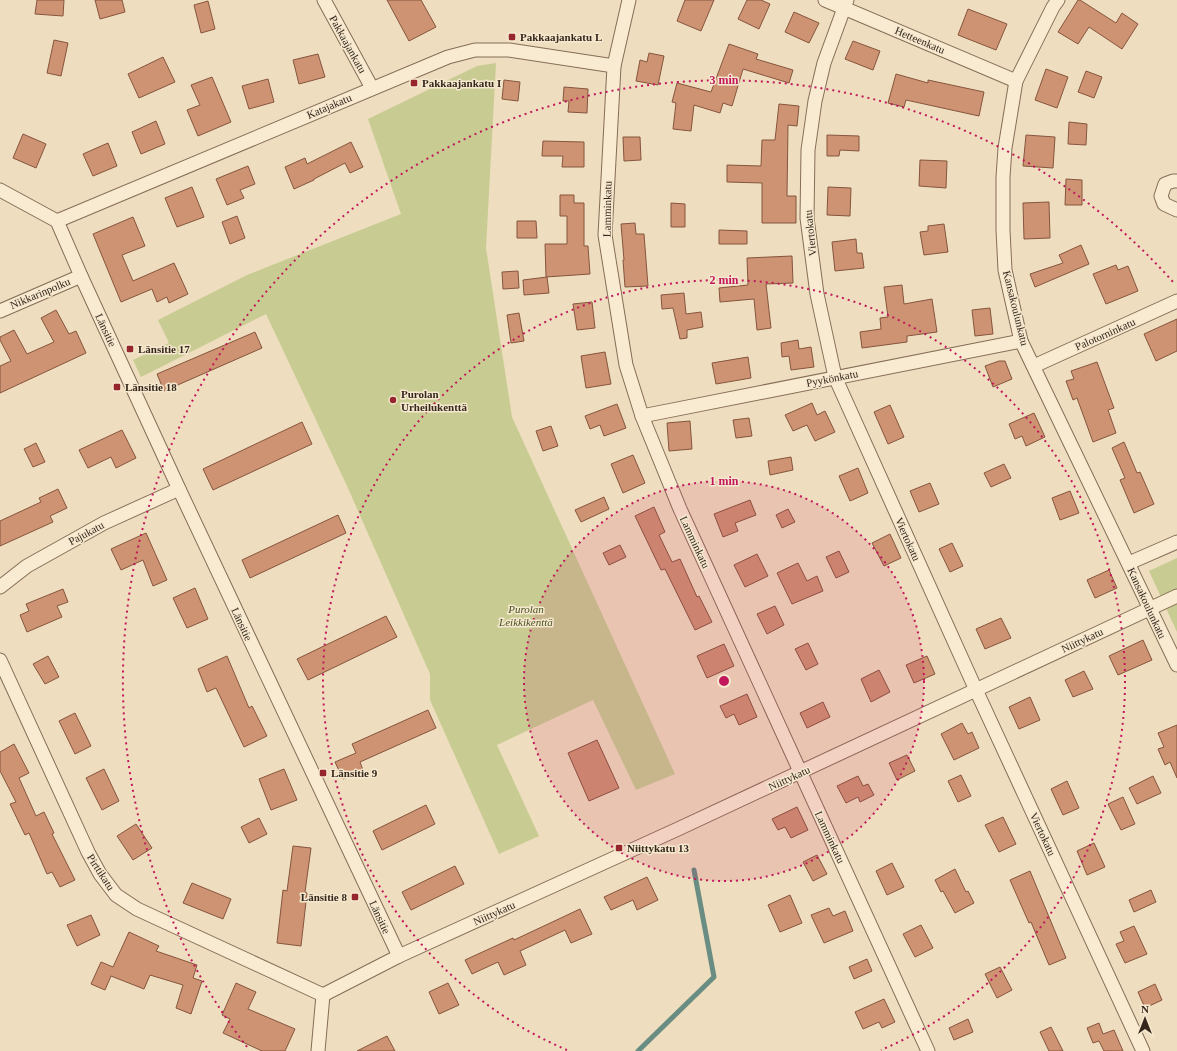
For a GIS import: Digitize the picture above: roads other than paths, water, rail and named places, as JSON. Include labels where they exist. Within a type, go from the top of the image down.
[{"type":"street","name":"Pakkaajankatu","points":[[324,0],[372,88]]},
{"type":"street","name":"Lamminkatu","points":[[630,0],[614,66],[605,235],[626,365],[642,416],[680,509],[928,1051]]},
{"type":"street","name":"Hetteenkatu","points":[[825,0],[846,4],[1016,80]]},
{"type":"street","name":"Kansakoulunkatu","points":[[1058,0],[1016,80],[1005,148],[1003,177],[1005,270],[1022,341],[1177,665]]},
{"type":"street","name":"Viertokatu","points":[[846,4],[824,63],[815,101],[808,150],[807,218],[817,294],[835,377],[976,690],[1143,1051]]},
{"type":"street","name":"Katajakatu","points":[[57,221],[448,57],[475,50],[510,50],[614,66]]},
{"type":"street","points":[[1177,181],[1165,184],[1161,196],[1164,204],[1177,210]]},
{"type":"street","points":[[0,190],[57,221]]},
{"type":"street","name":"Länsitie","points":[[57,221],[179,489],[399,956]]},
{"type":"street","name":"Nikkarinpolku","points":[[0,311],[81,276]]},
{"type":"street","name":"Palotorninkatu","points":[[1034,366],[1177,301]]},
{"type":"street","name":"Pyykönkatu","points":[[642,416],[1022,341]]},
{"type":"street","name":"Pajukatu","points":[[0,587],[27,566],[104,523],[179,489]]},
{"type":"street","points":[[1129,563],[1177,542]]},
{"type":"street","name":"Niittykatu","points":[[399,956],[678,830],[1177,596]]},
{"type":"street","name":"Pirttikatu","points":[[0,660],[88,852],[100,874],[116,895],[137,909],[323,995]]},
{"type":"street","points":[[318,1051],[323,995],[399,956]]},
{"type":"waterway","points":[[638,1051],[714,977],[694,870]]},
{"type":"place","name":"Pakkaajankatu L","points":[[512,37]]},
{"type":"place","name":"Pakkaajankatu I","points":[[414,83]]},
{"type":"place","name":"Länsitie 17","points":[[130,349]]},
{"type":"place","name":"Länsitie 18","points":[[117,387]]},
{"type":"place","name":"Purolan Urheilukenttä","points":[[393,400]]},
{"type":"place","name":"Länsitie 9","points":[[323,773]]},
{"type":"place","name":"Niittykatu 13","points":[[619,848]]},
{"type":"place","name":"Länsitie 8","points":[[355,897]]},
{"type":"park label","name":"Purolan Leikkikenttä","points":[[526,615]]}]
